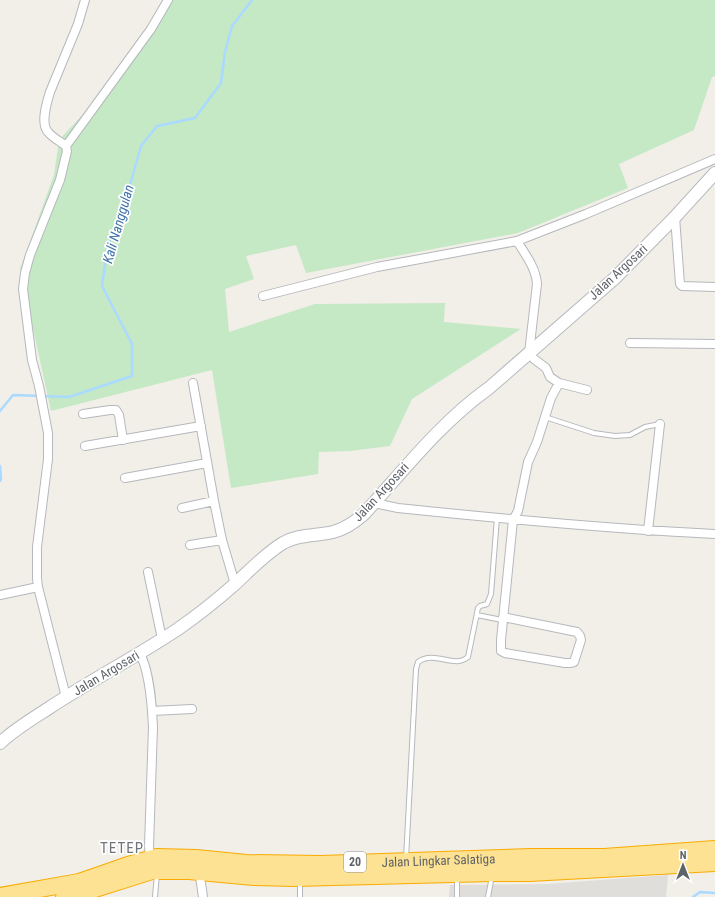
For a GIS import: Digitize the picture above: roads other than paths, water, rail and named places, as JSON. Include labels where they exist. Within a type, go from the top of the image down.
[{"type":"highway","name":"Jalan Lingkar Salatiga","points":[[198,865],[254,877],[300,878],[457,874],[492,866],[715,849]]},
{"type":"highway","name":"Jalan Lingkar Salatiga","points":[[0,896],[80,882],[128,865],[153,867],[246,863],[321,864],[406,861],[492,866],[529,873],[715,862]]},
{"type":"highway","name":"Jalan Lingkar Salatiga","points":[[72,896],[153,867]]},
{"type":"street","points":[[66,146],[48,132],[45,123],[45,116],[50,92],[78,24],[85,0]]},
{"type":"street","points":[[66,697],[38,587],[37,570],[39,530],[49,446],[39,386],[32,360],[23,289],[25,273],[30,255],[60,180],[66,156],[66,146],[151,29],[168,0]]},
{"type":"street","points":[[263,296],[377,267],[517,241],[586,214],[715,159]]},
{"type":"street","name":"Jalan Argosari","points":[[0,743],[10,734],[66,697],[140,654],[195,617],[271,552],[284,543],[296,538],[332,532],[344,528],[356,521],[451,418],[468,403],[489,388],[615,278],[675,217],[715,173]]},
{"type":"street","points":[[675,217],[680,284],[682,286],[715,287]]},
{"type":"street","points":[[517,241],[537,278],[529,353],[546,368],[550,377],[559,383],[587,390]]},
{"type":"street","points":[[630,343],[715,344]]},
{"type":"street","points":[[193,383],[222,540],[235,584]]},
{"type":"street","points":[[503,619],[577,632],[581,640],[574,662],[571,664],[502,652],[500,646],[513,520],[518,511],[528,462],[537,442],[551,398],[559,383]]},
{"type":"street","points":[[83,414],[116,410],[119,415],[123,440]]},
{"type":"street","points":[[648,531],[660,424]]},
{"type":"street","points":[[85,446],[201,426]]},
{"type":"street","points":[[125,478],[207,463]]},
{"type":"street","points":[[182,508],[214,501]]},
{"type":"street","points":[[374,503],[398,508],[513,520],[648,531],[715,534]]},
{"type":"street","points":[[190,545],[222,540]]},
{"type":"street","points":[[148,572],[162,639]]},
{"type":"street","points":[[0,595],[38,587]]},
{"type":"street","points":[[140,654],[145,664],[153,727],[148,846],[153,867]]},
{"type":"street","points":[[152,711],[192,709]]},
{"type":"street","points":[[198,865],[203,897]]},
{"type":"lane","points":[[545,417],[594,433],[615,436],[630,435],[645,427],[660,424]]},
{"type":"lane","points":[[406,861],[416,669],[418,662],[424,658],[432,657],[456,661],[464,660],[468,657],[478,608],[487,604],[491,594],[497,518]]},
{"type":"lane","points":[[477,615],[503,619]]},
{"type":"lane","points":[[488,897],[492,866]]},
{"type":"lane","points":[[153,867],[155,897]]},
{"type":"lane","points":[[457,874],[457,897]]},
{"type":"lane","points":[[300,878],[300,897]]},
{"type":"waterway","name":"Kali Nanggulan","points":[[0,411],[13,395],[69,397],[132,376],[132,344],[102,286],[107,250],[130,185],[141,146],[157,126],[195,118],[221,83],[225,52],[232,26],[252,0]]},
{"type":"waterway","name":"Kali Nanggulan","points":[[0,466],[0,481]]},
{"type":"waterway","points":[[693,897],[700,892],[715,893]]},
{"type":"district","name":"TETEP","points":[[122,848]]}]
